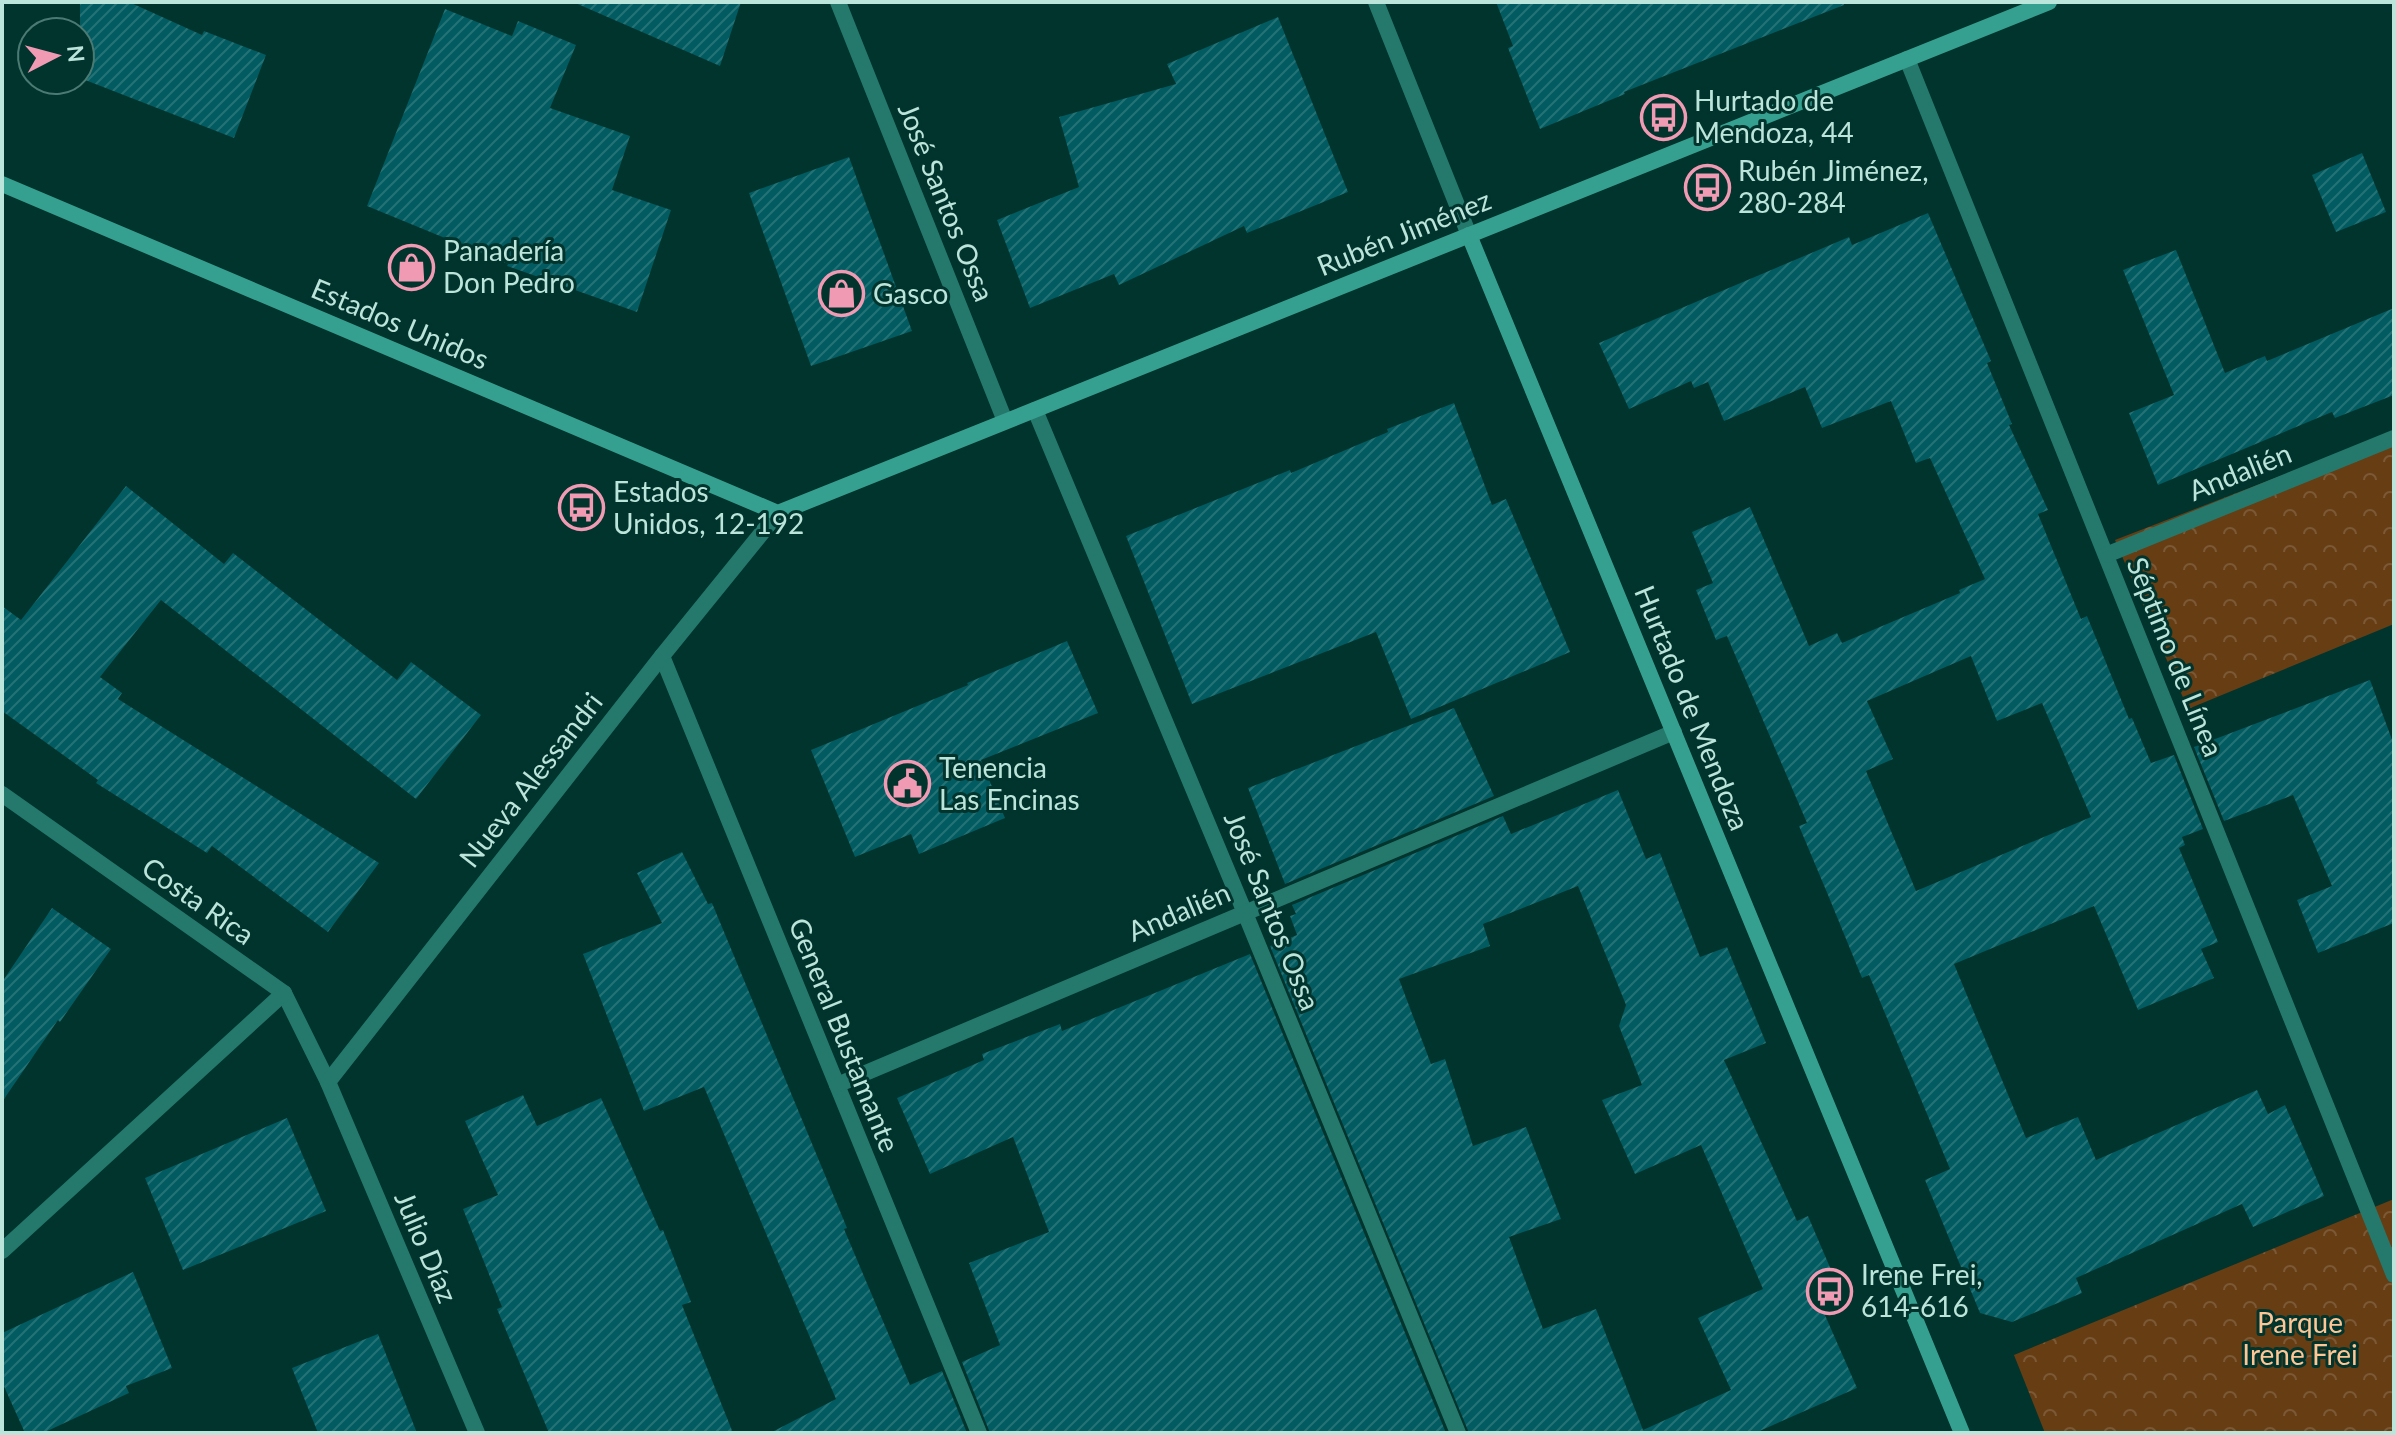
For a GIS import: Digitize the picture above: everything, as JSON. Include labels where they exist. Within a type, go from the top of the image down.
[{"type":"main road","name":"Rubén Jiménez","points":[[778,513],[2049,2]]},
{"type":"main road","name":"Estados Unidos","points":[[2,184],[778,513]]},
{"type":"main road","name":"Hurtado de Mendoza","points":[[1469,235],[1962,1433]]},
{"type":"street","name":"José Santos Ossa","points":[[838,2],[1005,421]]},
{"type":"street","name":"Hurtado de Mendoza","points":[[1376,2],[1469,235]]},
{"type":"street","name":"Séptimo de Línea","points":[[1907,59],[2394,1275]]},
{"type":"street","name":"José Santos Ossa","points":[[1035,410],[1458,1433]]},
{"type":"street","name":"Andalién","points":[[2106,555],[2394,438]]},
{"type":"street","name":"Nueva Alessandri","points":[[328,1082],[778,513]]},
{"type":"street","name":"General Bustamante","points":[[662,656],[979,1433]]},
{"type":"street","name":"Andalién","points":[[837,1085],[1674,732]]},
{"type":"street","name":"Costa Rica","points":[[2,794],[284,993],[328,1082]]},
{"type":"street","points":[[4,1247],[284,993]]},
{"type":"street","name":"Julio Díaz","points":[[328,1082],[477,1433]]},
{"type":"green space","points":[[2394,432],[2394,624],[2188,709],[2115,540]]},
{"type":"green space","name":"Parque Irene Frei","points":[[2394,1199],[2394,1433],[2045,1433],[2014,1355]]},
{"type":"building","points":[[80,2],[129,2],[202,35],[204,31],[266,55],[234,138],[96,84],[96,16],[80,16]]},
{"type":"building","points":[[573,2],[741,2],[720,66]]},
{"type":"building","points":[[1496,2],[1843,2],[1844,5],[1624,92],[1540,129],[1508,48],[1513,46]]},
{"type":"building","points":[[445,9],[512,36],[518,21],[576,45],[550,108],[630,136],[612,190],[671,210],[637,312],[507,266],[367,206]]},
{"type":"building","points":[[1278,17],[1348,192],[1247,233],[1244,226],[1119,285],[1114,274],[1030,308],[997,220],[1079,187],[1059,117],[1176,84],[1167,64]]},
{"type":"building","points":[[2362,153],[2386,212],[2336,232],[2312,175]]},
{"type":"building","name":"Gasco","points":[[849,157],[912,331],[811,366],[749,193]]},
{"type":"building","points":[[1928,213],[1991,361],[1987,363],[2012,424],[2009,425],[2048,510],[2038,514],[2081,619],[2087,616],[2129,719],[2132,718],[2151,763],[2174,755],[2203,829],[2182,837],[2185,845],[2179,848],[2218,942],[2201,949],[2214,978],[2138,1010],[2094,906],[1954,964],[2026,1138],[2078,1117],[2096,1160],[2257,1090],[2268,1114],[2285,1105],[2324,1196],[2253,1227],[2242,1204],[2076,1278],[2082,1293],[2012,1322],[1980,1313],[1925,1180],[1950,1169],[1869,975],[1862,978],[1799,826],[1807,823],[1727,636],[1716,640],[1696,590],[1713,583],[1692,532],[1750,507],[1809,646],[1837,633],[1842,643],[1960,593],[1959,590],[1985,579],[1930,458],[1916,463],[1891,401],[1822,428],[1805,387],[1724,421],[1708,382],[1694,388],[1691,381],[1629,409],[1599,343],[1849,237],[1852,245]],"holes":[[[1971,656],[1997,721],[2042,703],[2091,817],[1916,891],[1866,771],[1893,759],[1867,701]]]},
{"type":"building","points":[[2176,250],[2225,373],[2265,356],[2267,361],[2394,308],[2394,395],[2335,418],[2332,412],[2158,485],[2129,413],[2174,395],[2123,270]]},
{"type":"building","points":[[1454,403],[1492,505],[1506,499],[1570,652],[1411,719],[1376,632],[1192,704],[1126,536],[1290,470],[1291,473],[1388,432],[1387,429]]},
{"type":"building","points":[[126,486],[224,564],[233,553],[397,680],[411,662],[481,715],[416,799],[161,600],[100,677],[122,693],[118,699],[379,863],[328,932],[212,846],[207,853],[96,783],[98,780],[2,711],[2,606],[21,620]]},
{"type":"building","name":"Tenencia Las Encinas","points":[[1067,641],[1098,713],[981,760],[1005,818],[919,854],[911,834],[855,857],[811,750]]},
{"type":"building","points":[[2370,680],[2394,745],[2394,923],[2318,953],[2297,900],[2332,886],[2293,795],[2224,821],[2194,747]]},
{"type":"building","points":[[1454,708],[1494,796],[1285,884],[1248,788]]},
{"type":"building","points":[[1618,790],[1646,859],[1660,853],[1700,957],[1727,947],[1766,1043],[1724,1060],[1797,1221],[1808,1216],[1832,1272],[1810,1281],[1857,1388],[1755,1433],[1469,1433],[1270,946],[1297,935],[1290,916],[1296,914],[1292,905],[1503,816],[1511,834]],"holes":[[[1578,886],[1626,1005],[1619,1026],[1642,1085],[1602,1100],[1635,1174],[1701,1145],[1763,1289],[1698,1318],[1731,1390],[1643,1430],[1596,1309],[1543,1329],[1509,1237],[1561,1219],[1526,1127],[1473,1146],[1445,1059],[1431,1064],[1399,979],[1490,946],[1483,924]]]},
{"type":"building","points":[[682,852],[708,904],[712,903],[910,1385],[942,1371],[967,1433],[770,1433],[836,1399],[704,1087],[644,1111],[583,954],[662,923],[637,873]]},
{"type":"building","points":[[52,908],[111,949],[2,1102],[2,982]]},
{"type":"building","points":[[1250,954],[1446,1433],[990,1433],[962,1362],[1000,1345],[969,1263],[1049,1232],[1013,1137],[930,1174],[897,1098],[984,1060],[982,1054],[1060,1024],[1062,1031]]},
{"type":"building","points":[[523,1095],[537,1126],[601,1098],[660,1231],[663,1230],[691,1302],[682,1305],[733,1433],[549,1433],[497,1309],[502,1307],[463,1209],[498,1195],[465,1121]]},
{"type":"building","points":[[287,1118],[326,1211],[183,1270],[145,1178]]},
{"type":"building","points":[[133,1272],[172,1368],[126,1386],[129,1393],[43,1433],[25,1433],[2,1382],[2,1333]]},
{"type":"building","points":[[378,1334],[417,1433],[318,1433],[292,1368]]},
{"type":"place","name":"Hurtado de Mendoza, 44","points":[[1663,117]]},
{"type":"place","name":"Rubén Jiménez, 280-284","points":[[1707,187]]},
{"type":"place","name":"Panadería Don Pedro","points":[[412,267]]},
{"type":"place","name":"Gasco","points":[[842,294]]},
{"type":"place","name":"Estados Unidos, 12-192","points":[[582,508]]},
{"type":"place","name":"Tenencia Las Encinas","points":[[908,784]]},
{"type":"place","name":"Irene Frei, 614-616","points":[[1830,1291]]}]
